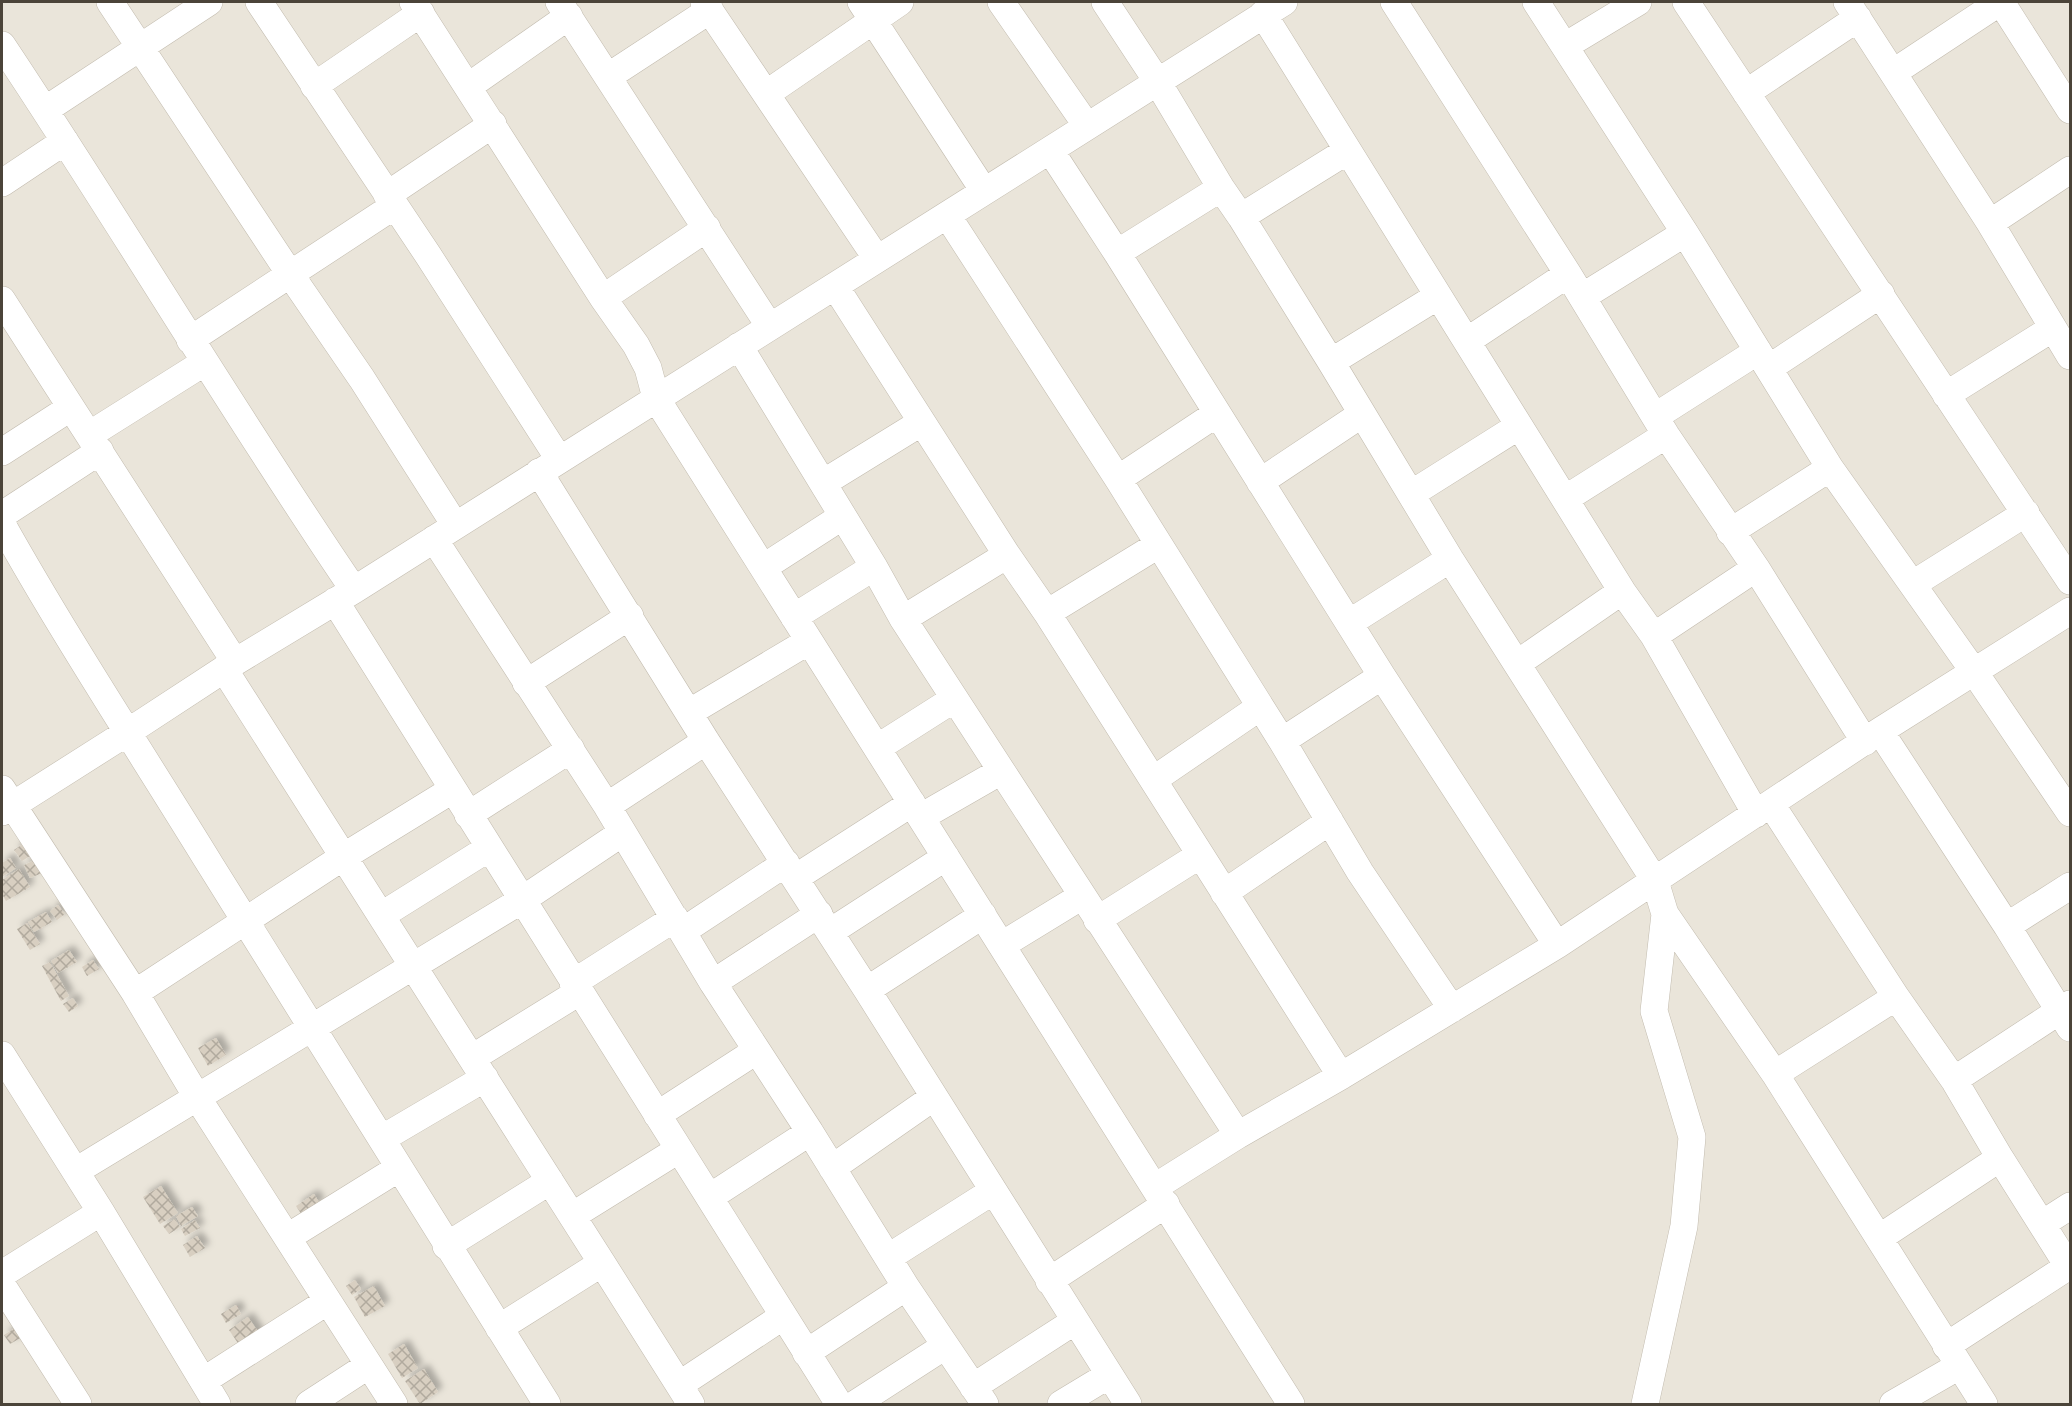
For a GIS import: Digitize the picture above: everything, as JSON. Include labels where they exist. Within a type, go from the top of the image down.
[{"type":"street","points":[[110,2],[362,379],[526,683],[607,806],[713,983],[810,1132],[906,1287],[979,1395],[1075,1321]]},
{"type":"street","points":[[45,110],[209,2]]},
{"type":"street","points":[[259,2],[390,201],[549,466],[630,616],[706,741],[825,923],[1128,1404]]},
{"type":"street","points":[[766,94],[867,10],[900,2]]},
{"type":"street","points":[[1001,2],[1087,126]]},
{"type":"street","points":[[1105,2],[1157,81],[1450,559],[1654,881],[1665,914],[1775,1074],[1984,1404]]},
{"type":"street","points":[[1394,2],[1730,532],[2067,1014],[1954,1080]]},
{"type":"street","points":[[1536,2],[1685,233],[1830,468],[1975,673],[2070,813]]},
{"type":"street","points":[[1565,46],[1638,2]]},
{"type":"street","points":[[1686,2],[2070,581]]},
{"type":"street","points":[[1894,72],[2000,2],[2070,110]]},
{"type":"street","points":[[609,76],[707,6],[877,259]]},
{"type":"street","points":[[394,1404],[197,1097],[135,993],[5,802],[128,732],[345,596],[1275,6],[1347,151],[1622,591],[1654,636],[1763,809],[1954,1080],[2000,1158],[2070,1268],[1893,1404]]},
{"type":"street","points":[[314,86],[417,7],[603,298],[636,345],[648,368],[656,398],[1292,1404]]},
{"type":"street","points":[[469,86],[564,9],[770,327]]},
{"type":"street","points":[[867,10],[984,191]]},
{"type":"street","points":[[1746,93],[1853,10],[1990,223],[2070,356]]},
{"type":"street","points":[[2,45],[315,532],[345,596],[453,790],[838,1404]]},
{"type":"street","points":[[190,340],[290,274],[493,124]]},
{"type":"street","points":[[2,183],[65,141]]},
{"type":"street","points":[[1050,150],[1382,676],[1557,945]]},
{"type":"street","points":[[1241,217],[1347,151]]},
{"type":"street","points":[[1990,223],[2070,170]]},
{"type":"street","points":[[1117,253],[1221,188]]},
{"type":"street","points":[[947,215],[1118,479],[1282,741],[1360,872],[1452,1009]]},
{"type":"street","points":[[603,298],[707,228]]},
{"type":"street","points":[[1582,297],[1685,233]]},
{"type":"street","points":[[1467,341],[1568,274]]},
{"type":"street","points":[[835,286],[1007,555],[1047,613],[1341,1076]]},
{"type":"street","points":[[1565,499],[1661,426],[1763,360],[1881,294]]},
{"type":"street","points":[[1331,362],[1438,296]]},
{"type":"street","points":[[2,301],[94,443],[343,857],[685,1395],[782,1317]]},
{"type":"street","points":[[1946,395],[2053,328]]},
{"type":"street","points":[[739,346],[824,483],[903,619],[1238,1136]]},
{"type":"street","points":[[2,514],[94,443],[206,363]]},
{"type":"street","points":[[2,452],[70,408]]},
{"type":"street","points":[[1118,479],[1216,414]]},
{"type":"street","points":[[1260,482],[1362,414]]},
{"type":"street","points":[[824,483],[922,422]]},
{"type":"street","points":[[1411,494],[1519,426]]},
{"type":"street","points":[[1730,532],[1830,468]]},
{"type":"street","points":[[1913,584],[2026,513]]},
{"type":"street","points":[[764,567],[843,516]]},
{"type":"street","points":[[2,524],[9,557],[128,732],[311,1028],[382,1138],[446,1246],[547,1404]]},
{"type":"street","points":[[1047,613],[1158,545]]},
{"type":"street","points":[[903,619],[1007,555]]},
{"type":"street","points":[[1349,623],[1450,559]]},
{"type":"street","points":[[794,617],[874,567]]},
{"type":"street","points":[[1654,636],[1756,568]]},
{"type":"street","points":[[1518,663],[1622,591]]},
{"type":"street","points":[[1049,1281],[1238,1136],[1557,945],[1873,736],[2070,611]]},
{"type":"street","points":[[526,683],[630,616]]},
{"type":"street","points":[[690,712],[808,641]]},
{"type":"street","points":[[1282,741],[1382,676]]},
{"type":"street","points":[[877,748],[954,699]]},
{"type":"street","points":[[1153,780],[1260,707]]},
{"type":"street","points":[[607,806],[706,741]]},
{"type":"street","points":[[468,815],[571,749]]},
{"type":"street","points":[[382,1138],[478,1068],[576,987],[679,925],[1001,771]]},
{"type":"street","points":[[135,993],[343,857],[453,790]]},
{"type":"street","points":[[1224,893],[1330,821]]},
{"type":"street","points":[[76,1171],[522,900],[622,833]]},
{"type":"street","points":[[382,915],[489,848]]},
{"type":"street","points":[[1097,920],[1200,855]]},
{"type":"street","points":[[713,983],[946,857]]},
{"type":"street","points":[[2007,926],[2070,886]]},
{"type":"street","points":[[1002,945],[1082,896]]},
{"type":"street","points":[[1645,1404],[1684,1226],[1692,1137],[1654,1011],[1665,914]]},
{"type":"street","points":[[867,990],[982,915]]},
{"type":"street","points":[[1775,1074],[1896,998]]},
{"type":"street","points":[[657,1115],[756,1051]]},
{"type":"street","points":[[2,1055],[102,1212],[218,1404]]},
{"type":"street","points":[[832,1168],[934,1097]]},
{"type":"street","points":[[710,1197],[810,1132]]},
{"type":"street","points":[[572,1216],[678,1150]]},
{"type":"street","points":[[1879,1238],[2000,1158]]},
{"type":"street","points":[[288,1237],[399,1168]]},
{"type":"street","points":[[446,1246],[550,1181]]},
{"type":"street","points":[[889,1257],[993,1191]]},
{"type":"street","points":[[2042,1224],[2070,1206]]},
{"type":"street","points":[[2,1274],[102,1212]]},
{"type":"street","points":[[499,1328],[603,1263]]},
{"type":"street","points":[[2,1285],[78,1404]]},
{"type":"street","points":[[806,1353],[906,1287]]},
{"type":"street","points":[[203,1381],[328,1301]]},
{"type":"street","points":[[855,1404],[945,1346]]},
{"type":"street","points":[[309,1404],[369,1365]]},
{"type":"street","points":[[1061,1404],[1108,1375]]},
{"type":"shaded area","points":[[2,2],[2070,2],[2070,1404],[2,1404]]},
{"type":"building","points":[[24,843],[33,854],[22,861],[14,850]]},
{"type":"building","points":[[10,858],[16,868],[2,877],[2,863]]},
{"type":"building","points":[[35,860],[42,873],[30,878],[24,865]]},
{"type":"building","points":[[19,869],[30,887],[6,901],[2,894],[2,880]]},
{"type":"building","points":[[58,905],[65,914],[57,920],[50,911]]},
{"type":"building","points":[[46,912],[52,922],[34,932],[28,922]]},
{"type":"building","points":[[27,923],[40,944],[30,950],[17,929]]},
{"type":"building","points":[[69,950],[77,962],[58,973],[51,961]]},
{"type":"building","points":[[93,960],[99,969],[87,976],[82,967]]},
{"type":"building","points":[[50,962],[69,996],[61,1001],[42,966]]},
{"type":"building","points":[[73,998],[78,1006],[69,1012],[63,1004]]},
{"type":"building","points":[[216,1038],[226,1055],[208,1066],[198,1048]]},
{"type":"building","points":[[161,1186],[178,1213],[160,1224],[143,1197]]},
{"type":"building","points":[[314,1194],[320,1204],[302,1215],[296,1206]]},
{"type":"building","points":[[192,1207],[198,1216],[181,1226],[176,1216]]},
{"type":"building","points":[[175,1219],[180,1227],[169,1234],[163,1226]]},
{"type":"building","points":[[195,1220],[200,1228],[185,1236],[181,1229]]},
{"type":"building","points":[[197,1236],[205,1248],[190,1257],[183,1245]]},
{"type":"building","points":[[355,1280],[361,1289],[352,1295],[346,1286]]},
{"type":"building","points":[[374,1286],[385,1306],[365,1317],[354,1297]]},
{"type":"building","points":[[236,1305],[241,1314],[226,1323],[221,1314]]},
{"type":"building","points":[[248,1317],[261,1336],[242,1349],[229,1330]]},
{"type":"building","points":[[18,1326],[24,1336],[10,1344],[4,1335]]},
{"type":"building","points":[[404,1344],[418,1368],[402,1378],[388,1354]]},
{"type":"building","points":[[424,1369],[438,1392],[420,1404],[405,1381]]}]
